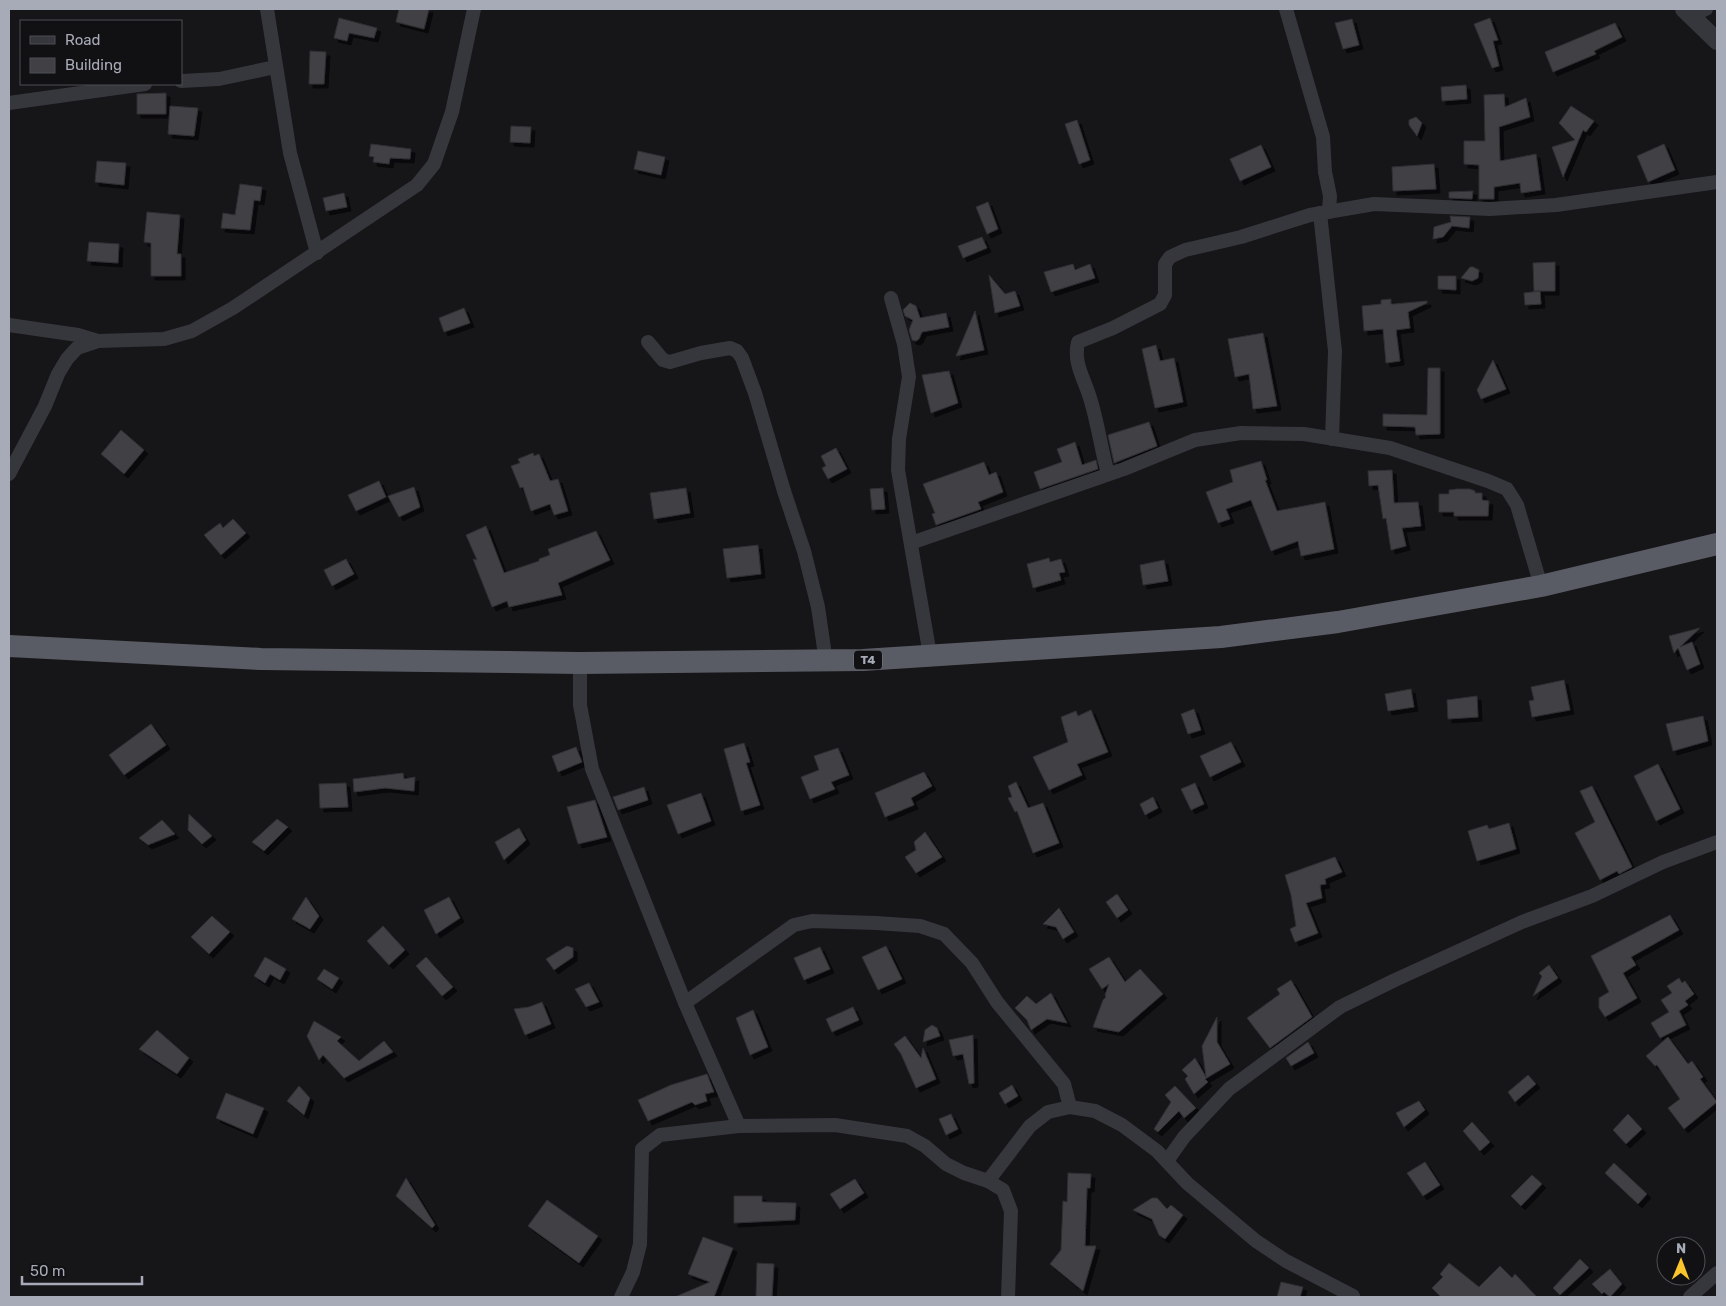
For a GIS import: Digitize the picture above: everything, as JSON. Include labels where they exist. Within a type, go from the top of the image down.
[{"type":"highway","name":"T4","points":[[9,646],[261,659],[580,663],[826,662],[1221,637],[1338,622],[1540,586],[1717,544]]},
{"type":"street","points":[[267,9],[290,153],[317,253]]},
{"type":"street","points":[[9,474],[68,358],[77,348],[98,341],[164,339],[192,331],[233,308],[417,185],[434,164],[452,112],[474,9]]},
{"type":"street","points":[[1286,9],[1323,138],[1325,172],[1330,196],[1324,213],[1335,351],[1332,439]]},
{"type":"street","points":[[1694,11],[1717,41]]},
{"type":"street","points":[[182,81],[219,78],[275,68]]},
{"type":"street","points":[[9,103],[138,85]]},
{"type":"street","points":[[1108,474],[1090,398],[1078,366],[1076,352],[1078,342],[1113,328],[1160,304],[1165,295],[1164,264],[1170,257],[1185,250],[1241,237],[1324,213],[1374,204],[1490,209],[1556,205],[1717,182]]},
{"type":"street","points":[[891,298],[904,344],[909,377],[899,439],[898,470],[930,655]]},
{"type":"street","points":[[9,324],[78,335],[98,341]]},
{"type":"street","points":[[648,342],[663,360],[670,362],[701,353],[730,348],[737,351],[742,358],[755,393],[784,492],[804,551],[818,607],[826,662]]},
{"type":"street","points":[[911,543],[1108,474],[1195,440],[1241,433],[1304,434],[1390,448],[1488,481],[1506,489],[1517,505],[1540,586]]},
{"type":"street","points":[[580,663],[580,705],[592,769],[685,1003],[739,1126]]},
{"type":"street","points":[[1167,1161],[1184,1137],[1229,1089],[1340,1008],[1395,980],[1522,922],[1592,896],[1663,862],[1717,842]]},
{"type":"street","points":[[685,1003],[794,925],[812,921],[920,926],[944,934],[972,963],[997,1002],[1064,1084],[1070,1108]]},
{"type":"street","points":[[988,1181],[1030,1126],[1048,1112],[1070,1108],[1095,1111],[1122,1125],[1157,1151],[1187,1183],[1256,1241],[1286,1261],[1353,1296]]},
{"type":"street","points":[[621,1297],[633,1272],[640,1244],[642,1149],[660,1135],[739,1126],[835,1125],[907,1136],[925,1146],[946,1164],[964,1173],[988,1181],[1003,1190],[1011,1211],[1008,1297]]},
{"type":"street","points":[[1690,1297],[1717,1274]]},
{"type":"building","points":[[399,9],[429,9],[424,29],[396,22]]},
{"type":"building","points":[[339,18],[377,28],[374,38],[349,33],[347,41],[334,38]]},
{"type":"building","points":[[1490,18],[1498,40],[1493,41],[1499,66],[1492,68],[1474,24]]},
{"type":"building","points":[[1352,19],[1359,45],[1343,49],[1335,23]]},
{"type":"building","points":[[1615,23],[1622,37],[1594,51],[1596,54],[1553,72],[1545,52]]},
{"type":"building","points":[[310,51],[326,52],[324,84],[309,84]]},
{"type":"building","points":[[1466,85],[1467,99],[1442,101],[1441,87]]},
{"type":"building","points":[[166,93],[166,114],[137,114],[137,94]]},
{"type":"building","points":[[1504,94],[1505,107],[1526,98],[1530,117],[1499,127],[1500,161],[1536,154],[1541,190],[1521,193],[1520,183],[1494,187],[1494,199],[1479,199],[1479,165],[1464,164],[1464,141],[1485,141],[1484,95]]},
{"type":"building","points":[[170,106],[198,108],[194,136],[168,134]]},
{"type":"building","points":[[1571,106],[1594,121],[1586,132],[1583,130],[1563,177],[1552,147],[1575,140],[1559,123]]},
{"type":"building","points":[[1416,117],[1422,123],[1417,136],[1409,125],[1409,120]]},
{"type":"building","points":[[1077,120],[1090,160],[1079,164],[1065,124]]},
{"type":"building","points":[[511,126],[531,127],[530,143],[510,142]]},
{"type":"building","points":[[371,144],[411,149],[410,159],[390,158],[389,164],[373,162],[374,157],[369,156]]},
{"type":"building","points":[[1664,144],[1675,170],[1648,182],[1637,156]]},
{"type":"building","points":[[1261,145],[1271,167],[1240,181],[1230,159]]},
{"type":"building","points":[[638,151],[665,157],[661,175],[634,169]]},
{"type":"building","points":[[97,161],[126,163],[124,185],[95,182]]},
{"type":"building","points":[[1434,164],[1436,189],[1393,191],[1392,167]]},
{"type":"building","points":[[240,184],[262,187],[260,201],[254,200],[250,230],[221,228],[223,213],[235,215]]},
{"type":"building","points":[[1473,191],[1472,199],[1449,198],[1449,192]]},
{"type":"building","points":[[344,193],[347,207],[326,211],[323,198]]},
{"type":"building","points":[[988,202],[998,229],[987,234],[976,207]]},
{"type":"building","points":[[147,212],[180,215],[177,254],[181,254],[181,276],[151,276],[151,243],[144,242]]},
{"type":"building","points":[[1450,216],[1470,217],[1469,228],[1452,226],[1443,237],[1433,239],[1434,227],[1451,222]]},
{"type":"building","points":[[982,237],[987,248],[963,258],[958,246]]},
{"type":"building","points":[[89,242],[119,244],[118,263],[87,261]]},
{"type":"building","points":[[1555,262],[1555,291],[1534,291],[1533,263]]},
{"type":"building","points":[[1073,264],[1075,270],[1090,264],[1095,278],[1051,292],[1044,272]]},
{"type":"building","points":[[1470,267],[1479,270],[1478,278],[1472,281],[1461,278]]},
{"type":"building","points":[[989,275],[1005,294],[1015,291],[1020,306],[995,313]]},
{"type":"building","points":[[1438,276],[1456,276],[1456,290],[1438,289]]},
{"type":"building","points":[[1540,291],[1541,304],[1525,305],[1524,293]]},
{"type":"building","points":[[1391,299],[1391,304],[1427,301],[1427,303],[1408,312],[1410,328],[1396,330],[1400,361],[1386,363],[1383,329],[1364,331],[1362,306],[1381,304],[1381,300]]},
{"type":"building","points":[[910,303],[916,306],[920,318],[946,313],[949,327],[922,332],[919,339],[916,341],[912,340],[909,330],[913,320],[905,316],[903,310]]},
{"type":"building","points":[[464,308],[470,323],[444,332],[439,318]]},
{"type":"building","points":[[975,311],[984,350],[956,356]]},
{"type":"building","points":[[1263,333],[1277,406],[1253,409],[1249,374],[1235,377],[1228,339]]},
{"type":"building","points":[[1156,345],[1160,361],[1174,358],[1183,402],[1155,408],[1142,349]]},
{"type":"building","points":[[1493,360],[1506,389],[1481,399],[1477,390]]},
{"type":"building","points":[[1428,368],[1440,368],[1440,434],[1416,435],[1415,427],[1383,426],[1383,414],[1427,415]]},
{"type":"building","points":[[949,371],[958,403],[931,413],[922,375]]},
{"type":"building","points":[[1149,422],[1157,446],[1114,463],[1108,435]]},
{"type":"building","points":[[121,430],[144,450],[124,474],[101,454]]},
{"type":"building","points":[[1075,442],[1082,465],[1096,460],[1098,469],[1040,489],[1034,472],[1062,462],[1057,449]]},
{"type":"building","points":[[836,448],[847,469],[828,479],[822,468],[826,466],[821,456]]},
{"type":"building","points":[[533,453],[534,456],[539,454],[550,481],[558,479],[568,511],[554,515],[550,504],[531,511],[523,487],[520,488],[511,466],[520,463],[518,459]]},
{"type":"building","points":[[1261,461],[1267,480],[1265,480],[1277,511],[1325,502],[1334,549],[1301,556],[1298,541],[1271,551],[1251,500],[1226,509],[1230,519],[1218,523],[1206,492],[1233,482],[1230,470]]},
{"type":"building","points":[[984,462],[989,475],[996,472],[1003,492],[978,502],[981,509],[936,525],[932,514],[935,513],[923,484]]},
{"type":"building","points":[[1392,470],[1394,503],[1418,502],[1421,526],[1402,528],[1406,546],[1391,550],[1386,518],[1383,519],[1378,485],[1369,486],[1368,471]]},
{"type":"building","points":[[379,481],[386,497],[356,511],[348,495]]},
{"type":"building","points":[[414,487],[420,507],[399,517],[388,496]]},
{"type":"building","points":[[686,488],[690,513],[654,519],[650,493]]},
{"type":"building","points":[[883,488],[885,509],[872,510],[870,489]]},
{"type":"building","points":[[1470,489],[1475,491],[1475,493],[1482,493],[1482,500],[1489,501],[1488,516],[1454,516],[1454,512],[1439,512],[1439,494],[1449,494],[1449,490]]},
{"type":"building","points":[[233,519],[246,533],[221,555],[204,535],[220,523],[223,528]]},
{"type":"building","points":[[486,526],[504,573],[539,561],[539,559],[550,555],[548,549],[596,531],[610,560],[558,583],[562,595],[509,607],[507,601],[492,607],[473,559],[477,560],[466,535]]},
{"type":"building","points":[[758,545],[761,574],[727,578],[723,549]]},
{"type":"building","points":[[1049,558],[1050,562],[1061,559],[1065,572],[1059,573],[1061,580],[1033,588],[1027,564]]},
{"type":"building","points":[[346,559],[354,574],[332,586],[324,570]]},
{"type":"building","points":[[1164,560],[1168,581],[1143,585],[1140,565]]},
{"type":"building","points":[[1700,628],[1680,647],[1692,642],[1700,664],[1687,670],[1678,648],[1674,653],[1669,636]]},
{"type":"building","points":[[1564,680],[1570,710],[1532,717],[1529,701],[1534,700],[1531,687]]},
{"type":"building","points":[[1411,689],[1414,707],[1388,711],[1385,694]]},
{"type":"building","points":[[1477,696],[1478,717],[1448,719],[1447,700]]},
{"type":"building","points":[[1194,709],[1201,730],[1188,734],[1181,714]]},
{"type":"building","points":[[1091,710],[1108,752],[1077,764],[1082,775],[1049,790],[1033,757],[1068,742],[1061,717],[1076,711],[1078,716]]},
{"type":"building","points":[[1703,716],[1708,741],[1673,751],[1666,724]]},
{"type":"building","points":[[151,724],[166,745],[124,775],[109,755]]},
{"type":"building","points":[[1231,742],[1241,762],[1210,777],[1200,756]]},
{"type":"building","points":[[744,743],[750,762],[746,763],[760,805],[741,811],[724,749]]},
{"type":"building","points":[[576,747],[582,762],[558,772],[552,756]]},
{"type":"building","points":[[838,748],[849,775],[831,782],[835,789],[810,799],[801,777],[819,770],[814,756]]},
{"type":"building","points":[[1658,764],[1680,809],[1656,821],[1634,776]]},
{"type":"building","points":[[924,772],[932,786],[911,798],[914,805],[885,817],[875,793]]},
{"type":"building","points":[[403,773],[404,779],[415,777],[414,791],[385,788],[354,792],[353,779]]},
{"type":"building","points":[[1016,782],[1028,808],[1043,803],[1059,843],[1033,853],[1017,811],[1015,812],[1008,798],[1012,797],[1008,786]]},
{"type":"building","points":[[346,783],[348,807],[320,808],[319,784]]},
{"type":"building","points":[[1195,783],[1204,804],[1191,810],[1181,789]]},
{"type":"building","points":[[1592,786],[1632,867],[1619,874],[1617,871],[1600,880],[1575,833],[1595,822],[1580,791]]},
{"type":"building","points":[[644,787],[648,800],[618,810],[613,797]]},
{"type":"building","points":[[701,793],[711,821],[678,834],[667,805]]},
{"type":"building","points":[[1153,797],[1158,808],[1145,815],[1140,804]]},
{"type":"building","points":[[595,800],[607,837],[578,844],[567,807]]},
{"type":"building","points":[[189,814],[212,836],[202,844],[188,830]]},
{"type":"building","points":[[277,819],[288,827],[264,851],[252,842]]},
{"type":"building","points":[[162,820],[175,834],[148,845],[139,838]]},
{"type":"building","points":[[1509,823],[1516,849],[1477,861],[1468,831],[1487,825],[1489,829]]},
{"type":"building","points":[[519,828],[526,840],[504,860],[495,842]]},
{"type":"building","points":[[925,832],[942,857],[916,873],[905,857],[916,850],[914,842]]},
{"type":"building","points":[[1335,857],[1342,872],[1325,879],[1326,884],[1320,885],[1322,898],[1306,903],[1318,933],[1295,942],[1290,929],[1296,926],[1291,895],[1285,875]]},
{"type":"building","points":[[1117,894],[1128,910],[1117,918],[1106,902]]},
{"type":"building","points":[[306,897],[319,916],[310,929],[292,919]]},
{"type":"building","points":[[449,897],[460,918],[436,934],[424,910]]},
{"type":"building","points":[[1059,908],[1074,932],[1063,939],[1056,927],[1043,924]]},
{"type":"building","points":[[1670,915],[1679,930],[1631,957],[1636,965],[1623,973],[1637,998],[1605,1017],[1599,1008],[1599,998],[1609,992],[1591,956]]},
{"type":"building","points":[[212,916],[230,932],[209,954],[191,937]]},
{"type":"building","points":[[383,926],[405,950],[389,965],[367,941]]},
{"type":"building","points":[[567,946],[573,948],[573,957],[554,970],[546,959]]},
{"type":"building","points":[[886,946],[902,979],[878,990],[862,957]]},
{"type":"building","points":[[820,947],[830,969],[804,980],[794,958]]},
{"type":"building","points":[[265,957],[286,969],[280,980],[270,974],[265,983],[254,976]]},
{"type":"building","points":[[426,957],[453,987],[442,996],[416,966]]},
{"type":"building","points":[[1109,957],[1125,982],[1140,969],[1163,994],[1119,1032],[1093,1027],[1103,1000],[1106,997],[1109,984],[1102,989],[1089,969]]},
{"type":"building","points":[[1549,965],[1558,978],[1533,996],[1542,976],[1539,973]]},
{"type":"building","points":[[324,969],[339,978],[332,989],[317,979]]},
{"type":"building","points":[[1679,978],[1682,983],[1685,981],[1694,994],[1685,1001],[1688,1005],[1679,1011],[1686,1025],[1660,1038],[1651,1023],[1669,1012],[1661,1000],[1672,993],[1667,986]]},
{"type":"building","points":[[1291,980],[1312,1017],[1270,1048],[1247,1018],[1280,994],[1277,989]]},
{"type":"building","points":[[589,983],[599,1002],[586,1007],[575,989]]},
{"type":"building","points":[[1051,993],[1067,1023],[1047,1019],[1031,1030],[1027,1020],[1015,1008],[1027,996],[1036,1004]]},
{"type":"building","points":[[542,1002],[551,1024],[525,1035],[514,1009],[529,1007]]},
{"type":"building","points":[[853,1007],[859,1020],[832,1032],[826,1019]]},
{"type":"building","points":[[753,1010],[768,1047],[750,1055],[736,1018]]},
{"type":"building","points":[[1217,1017],[1217,1042],[1230,1064],[1205,1079],[1208,1082],[1194,1094],[1185,1079],[1188,1076],[1182,1070],[1195,1058],[1206,1077],[1202,1046]]},
{"type":"building","points":[[314,1021],[341,1037],[337,1041],[359,1061],[384,1041],[393,1052],[344,1078],[323,1055],[319,1060],[307,1036]]},
{"type":"building","points":[[932,1025],[937,1028],[940,1036],[923,1042],[925,1030]]},
{"type":"building","points":[[157,1030],[189,1058],[177,1074],[139,1049]]},
{"type":"building","points":[[973,1035],[974,1083],[969,1084],[963,1054],[953,1056],[949,1040]]},
{"type":"building","points":[[905,1036],[921,1058],[923,1048],[936,1079],[916,1088],[901,1054],[894,1044]]},
{"type":"building","points":[[1668,1037],[1688,1064],[1692,1061],[1703,1077],[1700,1079],[1717,1102],[1684,1129],[1668,1108],[1680,1099],[1657,1065],[1655,1066],[1646,1056]]},
{"type":"building","points":[[1308,1042],[1314,1053],[1291,1066],[1286,1058]]},
{"type":"building","points":[[707,1074],[714,1092],[705,1094],[707,1101],[695,1105],[692,1102],[648,1121],[638,1100],[671,1085]]},
{"type":"building","points":[[1528,1075],[1536,1084],[1515,1102],[1508,1092]]},
{"type":"building","points":[[1012,1085],[1018,1096],[1005,1104],[999,1093]]},
{"type":"building","points":[[299,1086],[310,1098],[304,1115],[287,1101]]},
{"type":"building","points":[[1175,1086],[1196,1108],[1184,1118],[1179,1111],[1158,1132],[1154,1129],[1171,1102],[1165,1095]]},
{"type":"building","points":[[226,1093],[264,1108],[253,1134],[216,1118]]},
{"type":"building","points":[[1419,1101],[1425,1110],[1404,1127],[1396,1113]]},
{"type":"building","points":[[951,1114],[958,1129],[946,1135],[939,1119]]},
{"type":"building","points":[[1628,1114],[1642,1129],[1626,1144],[1613,1130]]},
{"type":"building","points":[[1472,1122],[1490,1142],[1480,1151],[1463,1131]]},
{"type":"building","points":[[1425,1162],[1440,1185],[1423,1196],[1407,1173]]},
{"type":"building","points":[[1614,1163],[1647,1194],[1638,1204],[1605,1173]]},
{"type":"building","points":[[1068,1173],[1091,1174],[1090,1188],[1087,1188],[1085,1246],[1096,1246],[1083,1291],[1050,1264],[1061,1250],[1063,1201],[1067,1202]]},
{"type":"building","points":[[1532,1175],[1542,1184],[1521,1206],[1511,1196]]},
{"type":"building","points":[[406,1178],[435,1225],[432,1228],[396,1196]]},
{"type":"building","points":[[855,1179],[864,1193],[840,1209],[830,1194]]},
{"type":"building","points":[[734,1196],[762,1196],[762,1202],[796,1203],[795,1220],[734,1223]]},
{"type":"building","points":[[1152,1198],[1157,1198],[1167,1209],[1171,1205],[1183,1215],[1165,1239],[1159,1235],[1152,1219],[1133,1210]]},
{"type":"building","points":[[547,1200],[598,1236],[579,1263],[528,1226]]},
{"type":"building","points":[[703,1237],[733,1248],[714,1297],[675,1297],[710,1282],[688,1274]]},
{"type":"building","points":[[1580,1259],[1589,1268],[1560,1295],[1553,1288]]},
{"type":"building","points":[[757,1263],[774,1264],[772,1297],[756,1297]]},
{"type":"building","points":[[1449,1263],[1479,1287],[1500,1266],[1512,1278],[1515,1274],[1537,1297],[1441,1297],[1432,1288],[1443,1277],[1440,1274]]},
{"type":"building","points":[[1610,1269],[1622,1284],[1610,1297],[1604,1292],[1602,1294],[1592,1284]]},
{"type":"building","points":[[1281,1282],[1303,1287],[1300,1297],[1277,1297]]}]
